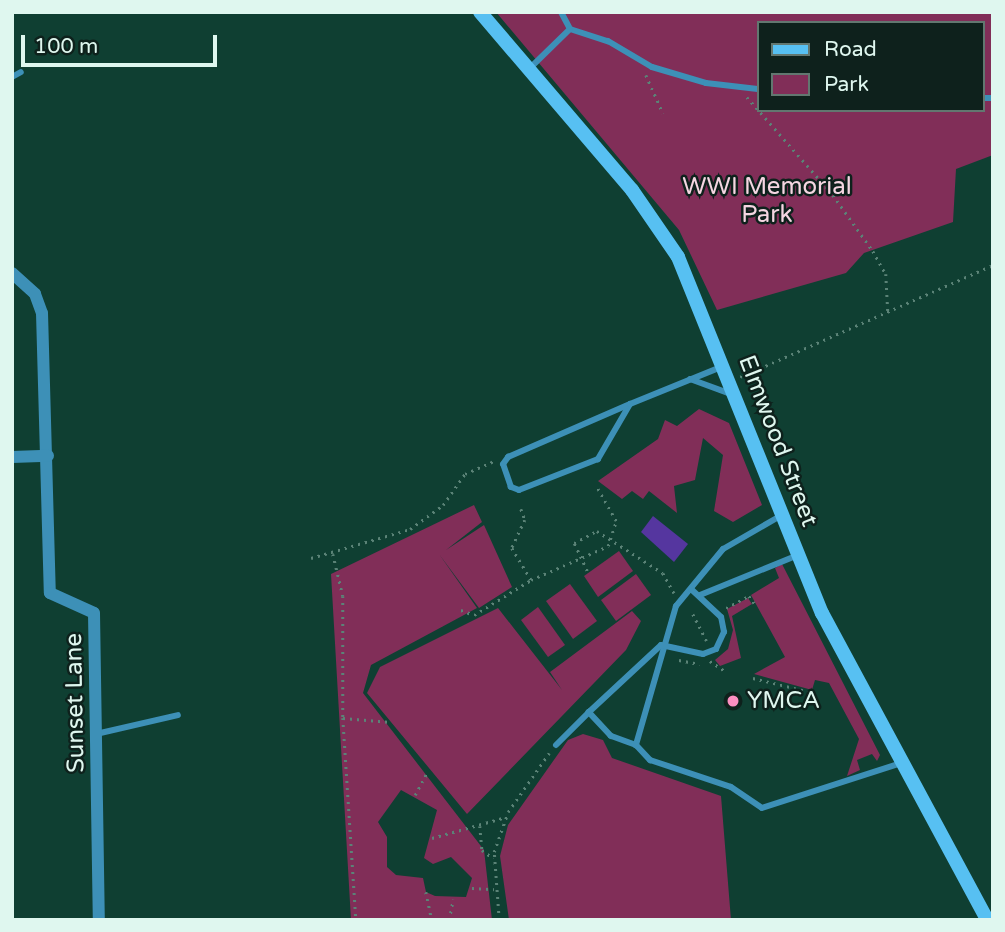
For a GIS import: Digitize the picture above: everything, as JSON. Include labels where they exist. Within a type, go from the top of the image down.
[{"type":"main road","name":"Elmwood Street","points":[[480,12],[632,190],[678,257],[725,366],[798,555],[987,920]]},
{"type":"street","name":"Sunset Lane","points":[[12,273],[35,294],[42,313],[50,593],[94,613],[99,920]]},
{"type":"street","points":[[12,457],[48,456]]},
{"type":"lane","points":[[561,12],[570,29],[608,41],[648,65],[738,87],[757,89]]},
{"type":"lane","points":[[529,69],[570,29]]},
{"type":"lane","points":[[12,77],[21,72]]},
{"type":"lane","points":[[630,404],[598,459],[519,490],[503,464],[508,457],[630,404],[725,366]]},
{"type":"lane","points":[[690,380],[737,397]]},
{"type":"lane","points":[[636,745],[661,645],[676,606],[723,549],[782,515]]},
{"type":"lane","points":[[699,595],[798,555]]},
{"type":"lane","points":[[661,645],[702,654],[716,649],[723,625],[691,589]]},
{"type":"lane","points":[[556,745],[661,645]]},
{"type":"lane","points":[[589,712],[611,736],[636,745],[650,760],[731,787],[762,808],[903,762]]},
{"type":"lane","points":[[96,734],[178,715]]},
{"type":"path","points":[[648,65],[645,76],[663,113]]},
{"type":"path","points":[[738,87],[757,108]]},
{"type":"path","points":[[760,112],[833,194],[873,251],[886,274],[888,311]]},
{"type":"path","points":[[731,381],[993,265]]},
{"type":"path","points":[[311,558],[333,554],[410,529],[443,505],[465,474],[508,457]]},
{"type":"path","points":[[596,486],[614,512],[614,541]]},
{"type":"path","points":[[521,509],[525,520],[512,548],[531,580]]},
{"type":"path","points":[[587,570],[580,561],[574,543],[580,536],[597,531],[663,573],[674,593]]},
{"type":"path","points":[[461,610],[474,615],[531,580],[580,561],[614,541]]},
{"type":"path","points":[[333,554],[343,596],[343,718],[356,920]]},
{"type":"path","points":[[693,614],[708,645]]},
{"type":"path","points":[[710,662],[725,671]]},
{"type":"path","points":[[753,678],[811,692]]},
{"type":"path","points":[[343,718],[391,722]]},
{"type":"path","points":[[499,920],[493,858],[506,817],[556,745]]},
{"type":"path","points":[[415,795],[426,774]]},
{"type":"path","points":[[432,838],[506,817]]},
{"type":"path","points":[[480,826],[482,850],[493,858]]},
{"type":"path","points":[[472,888],[494,889]]},
{"type":"path","points":[[426,892],[432,920]]},
{"type":"path","points":[[449,920],[453,899]]},
{"type":"green space","name":"WWI Memorial Park","points":[[496,12],[993,12],[993,155],[956,169],[953,222],[864,253],[846,273],[717,310],[679,230]]},
{"type":"green space","points":[[699,409],[729,423],[762,505],[733,522],[714,511],[723,455],[703,438],[695,480],[674,486],[677,513],[649,491],[643,499],[632,491],[622,499],[598,481],[658,439],[665,420],[677,426]]},
{"type":"green space","points":[[474,505],[482,522],[446,550],[484,525],[512,587],[479,608],[439,554],[477,608],[371,665],[363,693],[484,850],[492,920],[351,920],[331,574]],"holes":[[[401,790],[437,810],[424,858],[433,864],[451,857],[472,878],[466,897],[435,896],[426,892],[423,878],[396,875],[387,867],[387,837],[378,822]]]},
{"type":"green space","points":[[619,551],[633,571],[598,597],[584,576]]},
{"type":"green space","points":[[782,564],[880,755],[877,761],[872,754],[857,760],[860,770],[847,776],[859,739],[829,683],[815,680],[812,690],[754,674],[785,657],[751,595],[779,578],[775,568]]},
{"type":"green space","points":[[636,574],[651,595],[616,621],[601,600]]},
{"type":"green space","points":[[570,584],[597,621],[573,639],[546,601]]},
{"type":"green space","points":[[748,598],[752,604],[732,616],[741,658],[720,666],[715,660],[728,649],[733,630],[727,609]]},
{"type":"green space","points":[[538,607],[565,645],[548,657],[521,620]]},
{"type":"green space","points":[[498,608],[562,690],[550,672],[632,611],[641,621],[626,650],[467,814],[367,693],[380,667]]},
{"type":"green space","points":[[583,734],[603,740],[612,758],[721,796],[731,920],[509,920],[500,856],[508,825],[568,740]]},
{"type":"shaded area","points":[[653,516],[688,544],[674,562],[641,532]]},
{"type":"place","name":"YMCA","points":[[733,701]]}]
